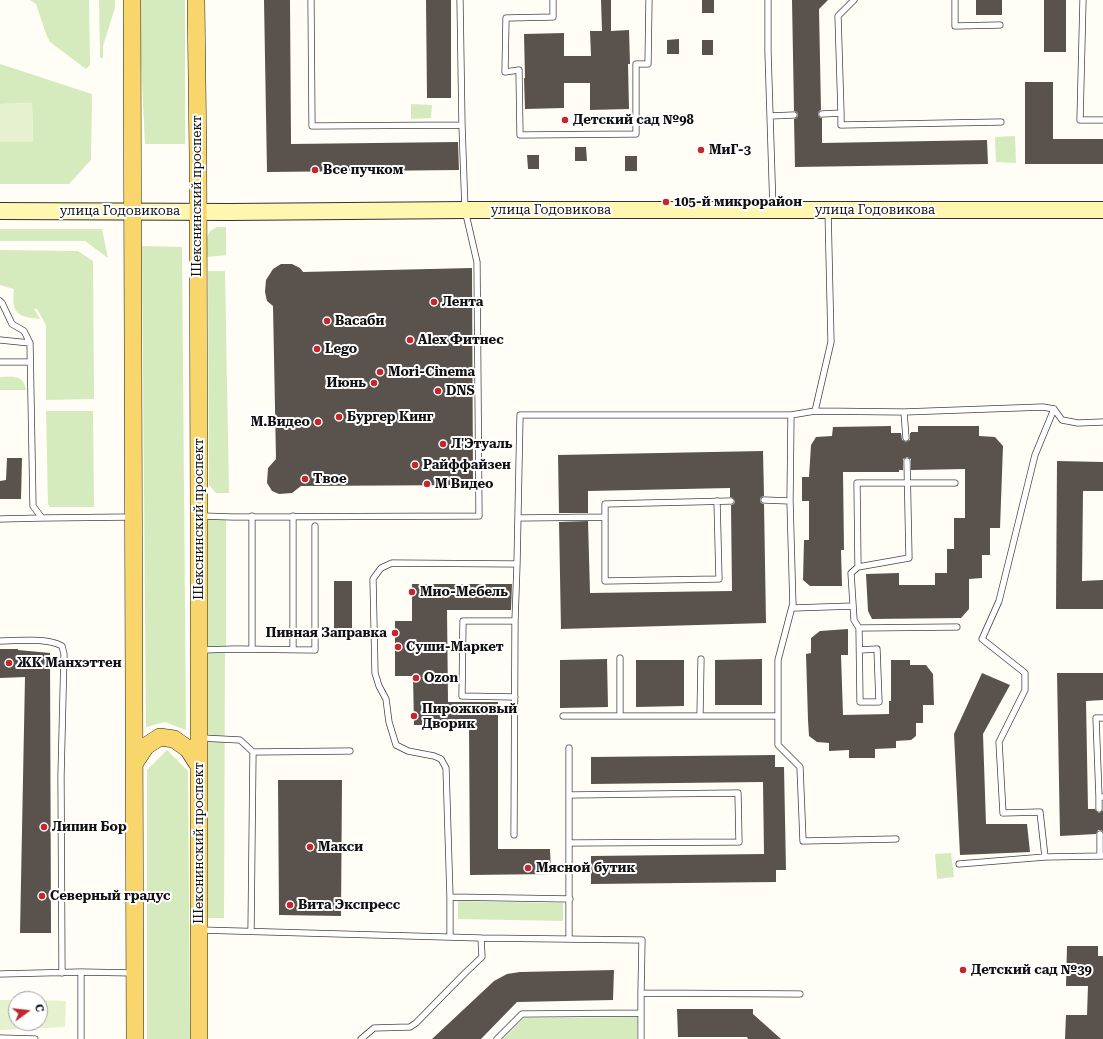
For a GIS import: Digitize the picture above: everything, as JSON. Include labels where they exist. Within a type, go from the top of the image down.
[{"type":"main road","points":[[132,0],[135,1039]]},
{"type":"main road","name":"Шекснинский проспект","points":[[196,0],[199,516],[199,1039]]},
{"type":"main road","points":[[134,764],[146,746],[160,737],[174,739],[188,749],[198,766]]},
{"type":"street","name":"улица Годовикова","points":[[0,211],[1103,210]]},
{"type":"lane","points":[[311,0],[312,126],[462,125]]},
{"type":"lane","points":[[199,516],[479,516],[477,262],[465,210],[460,0]]},
{"type":"lane","points":[[553,0],[553,18],[506,18],[505,72],[519,70],[520,134],[636,134],[636,64],[648,64],[649,0]]},
{"type":"lane","points":[[768,0],[768,52],[773,210]]},
{"type":"lane","points":[[854,0],[838,16],[841,125],[1001,122]]},
{"type":"lane","points":[[955,0],[955,26],[1000,26]]},
{"type":"lane","points":[[1083,0],[1080,120],[1103,120]]},
{"type":"lane","points":[[822,114],[841,113]]},
{"type":"lane","points":[[770,116],[794,115]]},
{"type":"lane","points":[[815,411],[831,342],[828,210]]},
{"type":"lane","points":[[0,301],[12,324],[24,331],[30,343],[33,506],[42,518]]},
{"type":"lane","points":[[0,340],[30,343]]},
{"type":"lane","points":[[0,362],[30,362]]},
{"type":"lane","points":[[514,835],[515,621],[520,415],[791,414],[815,411],[904,412],[1043,407],[1054,409],[1062,420],[1078,423],[1103,422]]},
{"type":"lane","points":[[1045,857],[1040,812],[1003,813],[999,742],[1025,690],[1025,673],[982,639],[998,601],[1035,455],[1054,409]]},
{"type":"lane","points":[[904,412],[906,438]]},
{"type":"lane","points":[[791,414],[790,501],[793,608],[853,606]]},
{"type":"lane","points":[[860,650],[878,649],[879,702],[860,702],[859,628],[854,620],[851,573],[858,567],[909,558],[907,461]]},
{"type":"lane","points":[[858,567],[857,482],[955,483]]},
{"type":"lane","points":[[764,500],[790,501]]},
{"type":"lane","points":[[717,501],[719,579],[605,581],[605,504],[717,501],[730,501]]},
{"type":"lane","points":[[252,516],[252,649]]},
{"type":"lane","points":[[293,516],[293,649]]},
{"type":"lane","points":[[0,518],[133,517]]},
{"type":"lane","points":[[518,518],[605,517]]},
{"type":"lane","points":[[199,650],[315,650],[314,526]]},
{"type":"lane","points":[[450,937],[446,768],[441,759],[434,756],[408,751],[396,745],[389,722],[386,699],[379,686],[375,673],[374,579],[381,568],[392,564],[517,564]]},
{"type":"lane","points":[[793,603],[778,660],[778,745],[800,767],[803,841],[896,838]]},
{"type":"lane","points":[[515,621],[463,621],[462,689],[462,696],[515,697]]},
{"type":"lane","points":[[859,628],[957,627]]},
{"type":"lane","points":[[0,641],[45,641],[56,643],[62,646],[64,654],[61,776],[62,973]]},
{"type":"lane","points":[[620,658],[620,715]]},
{"type":"lane","points":[[700,716],[701,659]]},
{"type":"lane","points":[[563,716],[778,716]]},
{"type":"lane","points":[[1099,809],[1101,797],[1096,718],[1103,718]]},
{"type":"lane","points":[[198,738],[240,740],[253,752],[350,751]]},
{"type":"lane","points":[[569,748],[569,939]]},
{"type":"lane","points":[[252,931],[253,752]]},
{"type":"lane","points":[[569,795],[738,793],[739,842],[569,843]]},
{"type":"lane","points":[[959,864],[1045,857],[1102,856],[1100,834]]},
{"type":"lane","points":[[450,897],[570,898]]},
{"type":"lane","points":[[198,930],[481,938],[642,940],[641,1039]]},
{"type":"lane","points":[[361,1039],[374,1028],[410,1027],[416,1023],[482,957],[481,938]]},
{"type":"lane","points":[[81,972],[81,1039]]},
{"type":"lane","points":[[0,974],[81,972],[135,973]]},
{"type":"lane","points":[[641,993],[800,994]]},
{"type":"lane","points":[[497,1039],[522,1014],[641,1013]]},
{"type":"lane","points":[[0,1038],[35,1039]]},
{"type":"green space","points":[[30,0],[89,0],[90,65],[86,69],[50,42],[36,4]]},
{"type":"green space","points":[[99,0],[115,0],[115,8],[103,46],[103,58],[100,58]]},
{"type":"green space","points":[[138,0],[185,0],[185,144],[145,144]]},
{"type":"green space","points":[[0,64],[92,94],[91,160],[69,184],[0,184],[0,142],[33,142],[32,103],[0,104]]},
{"type":"green space","points":[[32,103],[33,142],[0,142],[0,104]]},
{"type":"green space","points":[[411,104],[432,105],[431,118],[411,119]]},
{"type":"green space","points":[[1015,136],[1016,163],[996,162],[995,137]]},
{"type":"green space","points":[[217,227],[226,227],[226,255],[207,257],[207,237],[210,231]]},
{"type":"green space","points":[[0,229],[102,229],[108,258],[85,241],[0,241]]},
{"type":"green space","points":[[142,246],[182,247],[186,730],[165,722],[146,727]]},
{"type":"green space","points":[[0,250],[78,251],[93,261],[94,399],[46,400],[46,325],[37,309],[34,309],[40,319],[26,317],[17,312],[13,297],[14,289],[0,285]]},
{"type":"green space","points":[[208,271],[225,271],[229,493],[216,493],[209,485]]},
{"type":"green space","points":[[0,377],[13,377],[20,379],[25,385],[26,390],[0,390]]},
{"type":"green space","points":[[46,411],[93,411],[94,507],[50,507],[48,504]]},
{"type":"green space","points":[[204,518],[226,518],[226,647],[203,648]]},
{"type":"green space","points":[[203,652],[225,652],[224,918],[202,918]]},
{"type":"green space","points":[[167,750],[188,771],[190,1039],[147,1039],[147,770]]},
{"type":"green space","points":[[951,853],[954,877],[937,879],[935,854]]},
{"type":"green space","points":[[458,901],[563,903],[563,921],[458,919]]},
{"type":"green space","points":[[0,1000],[8,1000],[8,1030],[0,1030]]},
{"type":"green space","points":[[48,1000],[66,1001],[65,1027],[48,1028]]},
{"type":"green space","points":[[637,1017],[637,1039],[503,1039],[524,1018]]},
{"type":"building","points":[[264,0],[290,0],[291,144],[458,142],[459,170],[267,172]]},
{"type":"building","points":[[426,0],[451,0],[451,98],[427,98]]},
{"type":"building","points":[[601,0],[611,0],[611,31],[629,30],[629,109],[590,110],[590,83],[564,83],[564,108],[525,109],[524,34],[564,33],[564,56],[591,56],[590,31],[602,31]]},
{"type":"building","points":[[702,0],[714,0],[714,13],[702,13]]},
{"type":"building","points":[[792,0],[828,0],[819,9],[821,110],[818,114],[819,117],[822,118],[822,143],[987,140],[988,164],[795,167],[794,119],[797,118],[798,115],[797,112],[794,111]]},
{"type":"building","points":[[976,0],[1002,0],[1002,15],[976,15]]},
{"type":"building","points":[[1044,0],[1066,0],[1066,52],[1044,52]]},
{"type":"building","points":[[679,39],[679,54],[667,54],[667,40]]},
{"type":"building","points":[[702,40],[713,40],[713,55],[702,55]]},
{"type":"building","points":[[1025,82],[1053,82],[1053,139],[1103,139],[1103,164],[1025,164]]},
{"type":"building","points":[[575,147],[586,147],[587,161],[575,161]]},
{"type":"building","points":[[527,155],[539,155],[539,169],[528,169]]},
{"type":"building","points":[[625,156],[637,156],[637,171],[625,171]]},
{"type":"building","name":"Июнь","points":[[281,264],[292,264],[300,268],[303,272],[472,268],[473,485],[301,486],[292,493],[279,494],[272,491],[267,483],[268,468],[276,459],[273,306],[267,301],[265,292],[266,280],[273,269]]},
{"type":"building","points":[[891,426],[891,433],[901,433],[902,440],[906,442],[910,440],[911,432],[918,432],[918,426],[979,426],[979,436],[995,437],[1003,446],[1000,528],[990,528],[990,555],[982,555],[982,578],[969,579],[969,609],[961,618],[872,619],[868,611],[866,574],[899,573],[899,585],[935,585],[935,573],[947,573],[947,549],[954,549],[954,518],[965,518],[965,469],[911,470],[911,459],[907,457],[903,459],[903,470],[899,470],[899,472],[843,472],[844,550],[841,550],[842,586],[810,586],[803,580],[804,540],[809,540],[809,501],[802,501],[802,477],[809,477],[811,445],[816,437],[832,436],[833,427]]},
{"type":"building","points":[[763,451],[764,496],[761,497],[760,500],[761,503],[764,504],[766,623],[561,629],[559,522],[588,521],[590,593],[732,591],[731,505],[734,504],[735,501],[730,497],[730,488],[588,491],[588,513],[559,513],[558,455]]},
{"type":"building","points":[[7,458],[22,458],[21,499],[0,499],[0,481],[6,480]]},
{"type":"building","points":[[1057,461],[1103,462],[1103,491],[1083,491],[1082,581],[1103,580],[1103,609],[1056,609]]},
{"type":"building","points":[[334,581],[352,581],[352,637],[334,637]]},
{"type":"building","points":[[412,584],[512,584],[511,610],[447,610],[448,702],[498,702],[498,849],[550,849],[551,874],[470,875],[469,725],[414,725],[413,676],[395,676],[395,621],[412,621]]},
{"type":"building","points":[[848,629],[848,655],[841,655],[843,715],[889,714],[889,701],[891,701],[891,660],[910,660],[910,665],[926,665],[933,674],[934,705],[923,705],[923,723],[916,723],[916,736],[911,740],[896,741],[896,748],[875,749],[875,758],[849,758],[849,750],[829,751],[829,743],[817,742],[809,736],[806,654],[811,653],[811,638],[820,631]]},
{"type":"building","points":[[0,649],[18,649],[50,653],[51,933],[20,933],[25,677],[0,678]]},
{"type":"building","points":[[607,659],[608,707],[560,708],[560,660]]},
{"type":"building","points":[[762,659],[762,705],[715,705],[715,660]]},
{"type":"building","points":[[636,660],[684,660],[684,706],[636,707]]},
{"type":"building","points":[[982,673],[1010,685],[983,734],[986,824],[1027,824],[1030,852],[960,855],[954,734]]},
{"type":"building","points":[[1057,673],[1103,673],[1103,700],[1086,701],[1088,809],[1095,809],[1099,813],[1103,810],[1103,831],[1098,830],[1096,834],[1060,836]]},
{"type":"building","points":[[775,755],[775,767],[784,767],[786,870],[776,870],[776,882],[591,884],[591,856],[764,854],[763,782],[591,784],[591,757]]},
{"type":"building","points":[[278,780],[342,780],[341,916],[279,915]]},
{"type":"building","points":[[1067,946],[1098,946],[1098,956],[1103,956],[1103,1039],[1065,1039],[1066,1015],[1087,1015],[1088,986],[1066,986]]},
{"type":"building","points":[[614,970],[613,1000],[517,1002],[481,1039],[432,1039],[494,981],[507,974],[520,972]]},
{"type":"building","points":[[677,1009],[753,1009],[753,1014],[781,1039],[748,1039],[747,1037],[678,1037]]},
{"type":"place","name":"Детский сад №98","points":[[565,120]]},
{"type":"place","name":"МиГ-3","points":[[701,150]]},
{"type":"place","name":"Все пучком","points":[[315,170]]},
{"type":"place","name":"105-й микрорайон","points":[[666,202]]},
{"type":"place","name":"Лента","points":[[434,302]]},
{"type":"place","name":"Васаби","points":[[327,321]]},
{"type":"place","name":"Alex Фитнес","points":[[410,340]]},
{"type":"place","name":"Lego","points":[[317,349]]},
{"type":"place","name":"Mori-Cinema","points":[[380,372]]},
{"type":"place","name":"Июнь","points":[[374,383]]},
{"type":"place","name":"DNS","points":[[438,391]]},
{"type":"place","name":"Бургер Кинг","points":[[339,417]]},
{"type":"place","name":"М.Видео","points":[[318,422]]},
{"type":"place","name":"Л'Этуаль","points":[[443,444]]},
{"type":"place","name":"Райффайзен","points":[[415,465]]},
{"type":"place","name":"Твое","points":[[305,479]]},
{"type":"place","name":"М Видео","points":[[427,484]]},
{"type":"place","name":"Мио-Мебель","points":[[412,592]]},
{"type":"place","name":"Пивная Заправка","points":[[395,633]]},
{"type":"place","name":"Суши-Маркет","points":[[398,647]]},
{"type":"place","name":"ЖК Манхэттен","points":[[9,663]]},
{"type":"place","name":"Ozon","points":[[416,678]]},
{"type":"place","name":"Пирожковый Дворик","points":[[414,716]]},
{"type":"place","name":"Липин Бор","points":[[44,827]]},
{"type":"place","name":"Макси","points":[[310,847]]},
{"type":"place","name":"Мясной бутик","points":[[528,868]]},
{"type":"place","name":"Северный градус","points":[[42,896]]},
{"type":"place","name":"Вита Экспресс","points":[[290,905]]},
{"type":"place","name":"Детский сад №39","points":[[963,970]]}]
